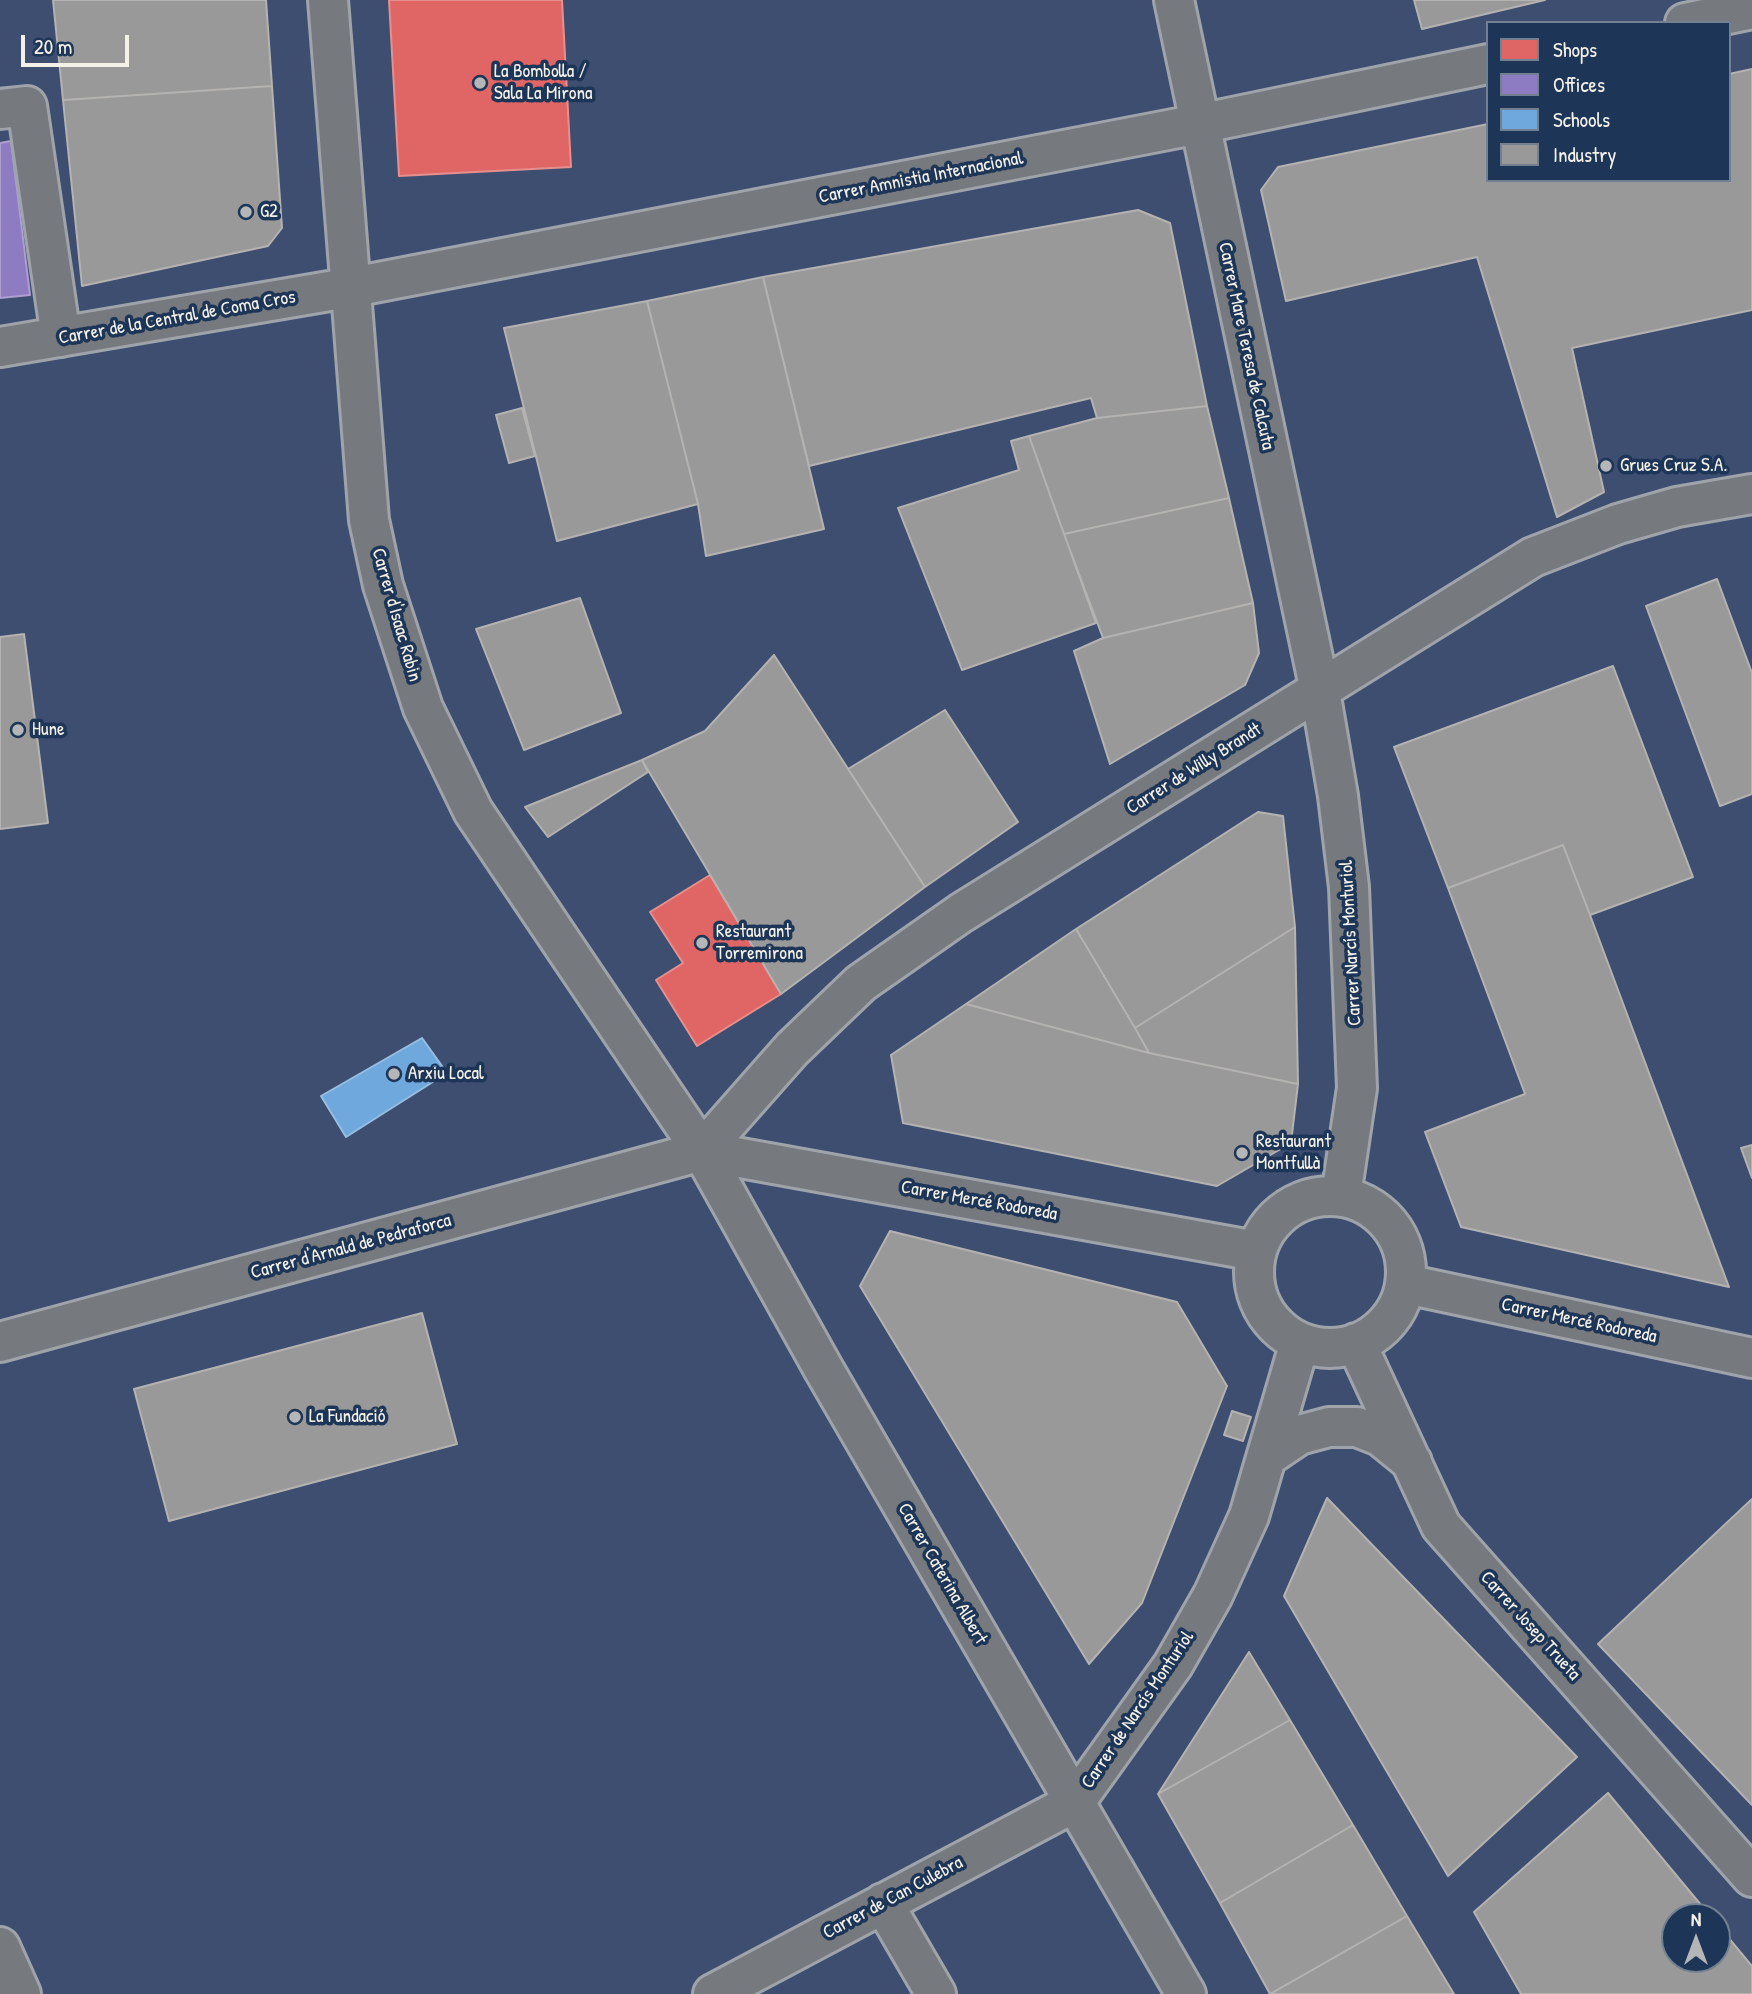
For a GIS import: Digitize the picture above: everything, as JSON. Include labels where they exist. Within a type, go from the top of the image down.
[{"type":"street","name":"Carrer d'Isaac Rabin","points":[[328,0],[353,287],[362,452],[369,520],[383,585],[423,708],[473,811],[702,1151]]},
{"type":"street","name":"Carrer Mare Teresa de Calcuta","points":[[1174,0],[1320,691]]},
{"type":"street","points":[[1695,21],[1752,9]]},
{"type":"street","name":"Carrer Amnistia Internacional","points":[[353,287],[1199,124],[1486,64]]},
{"type":"street","points":[[0,109],[27,106],[61,337]]},
{"type":"street","name":"Carrer de la Central de Coma Cros","points":[[0,347],[353,287]]},
{"type":"street","name":"Carrer de Willy Brandt","points":[[702,1151],[792,1049],[861,983],[961,914],[1533,557],[1618,524],[1677,508],[1752,494]]},
{"type":"street","name":"Carrer Narcís Monturiol","points":[[1320,691],[1345,848],[1356,989],[1357,1088],[1341,1196]]},
{"type":"street","name":"Carrer Mercé Rodoreda","points":[[702,1151],[1256,1251]]},
{"type":"street","name":"Carrer d'Arnald de Pedraforca","points":[[0,1342],[702,1151]]},
{"type":"street","name":"Carrer Caterina Albert","points":[[702,1151],[823,1368],[1186,1994]]},
{"type":"street","points":[[1322,1196],[1341,1196],[1364,1203],[1384,1217],[1398,1237],[1406,1260],[1406,1284],[1394,1314],[1384,1327],[1356,1343],[1328,1348],[1300,1342],[1274,1324],[1257,1298],[1254,1275],[1256,1251],[1263,1234],[1288,1208],[1322,1196]]},
{"type":"street","name":"Carrer Mercé Rodoreda","points":[[1406,1284],[1752,1358]]},
{"type":"street","name":"Carrer de Narcís Monturiol","points":[[1075,1802],[1173,1665],[1213,1595],[1249,1516],[1300,1342]]},
{"type":"street","name":"Carrer Josep Trueta","points":[[1356,1343],[1415,1465],[1441,1526],[1752,1877]]},
{"type":"street","points":[[1268,1456],[1299,1434],[1329,1427],[1357,1427],[1380,1436],[1415,1465]]},
{"type":"street","name":"Carrer de Can Culebra","points":[[713,1994],[1075,1802]]},
{"type":"street","points":[[883,1903],[936,1994]]},
{"type":"street","points":[[0,1947],[21,1994]]},
{"type":"shaded area","points":[[0,0],[1752,0],[1752,1994],[0,1994]]},
{"type":"building: Shops","name":"La Bombolla / Sala La Mirona","points":[[389,0],[562,0],[571,167],[399,176]]},
{"type":"building: Shops","points":[[710,875],[781,994],[697,1046],[656,980],[683,963],[650,912]]},
{"type":"building: Offices","points":[[11,141],[30,295],[0,298],[0,143]]},
{"type":"building: Schools","points":[[422,1038],[447,1073],[346,1137],[321,1096]]},
{"type":"building: Industry","points":[[53,0],[266,0],[272,86],[63,100]]},
{"type":"building: Industry","points":[[1414,0],[1545,0],[1422,29]]},
{"type":"building: Industry","points":[[1752,69],[1752,310],[1572,348],[1604,492],[1557,517],[1477,257],[1286,301],[1261,190],[1278,167],[1486,124],[1486,182],[1731,182],[1731,74]]},
{"type":"building: Industry","points":[[272,86],[282,228],[268,246],[82,286],[63,100]]},
{"type":"building: Industry","points":[[1138,210],[1170,223],[1207,406],[1097,418],[1091,398],[809,466],[763,277]]},
{"type":"building: Industry","points":[[763,277],[824,529],[706,556],[698,504],[647,301]]},
{"type":"building: Industry","points":[[647,301],[698,504],[557,541],[504,328]]},
{"type":"building: Industry","points":[[1207,406],[1229,498],[1064,534],[1029,436],[1097,418]]},
{"type":"building: Industry","points":[[522,408],[535,456],[509,463],[496,415]]},
{"type":"building: Industry","points":[[1029,436],[1096,623],[962,670],[898,508],[1019,470],[1011,441]]},
{"type":"building: Industry","points":[[1229,498],[1253,603],[1103,638],[1064,534]]},
{"type":"building: Industry","points":[[1717,579],[1752,673],[1752,794],[1720,806],[1646,606]]},
{"type":"building: Industry","points":[[580,598],[621,713],[524,750],[476,629]]},
{"type":"building: Industry","points":[[1253,603],[1259,653],[1245,685],[1110,764],[1074,651],[1103,638]]},
{"type":"building: Industry","name":"Hune","points":[[24,634],[48,823],[0,829],[0,637]]},
{"type":"building: Industry","points":[[774,655],[925,887],[781,994],[642,760],[705,731]]},
{"type":"building: Industry","points":[[1613,666],[1693,877],[1590,915],[1563,845],[1448,888],[1394,747]]},
{"type":"building: Industry","points":[[945,710],[1018,822],[925,887],[848,769]]},
{"type":"building: Industry","points":[[642,760],[648,772],[548,837],[525,807]]},
{"type":"building: Industry","points":[[1258,812],[1283,816],[1295,927],[1135,1028],[1076,929]]},
{"type":"building: Industry","points":[[1563,845],[1729,1287],[1461,1227],[1425,1132],[1525,1094],[1448,888]]},
{"type":"building: Industry","points":[[1295,927],[1298,1084],[1149,1053],[1135,1028]]},
{"type":"building: Industry","points":[[1076,929],[1135,1028],[1149,1053],[966,1004]]},
{"type":"building: Industry","points":[[966,1004],[1149,1053],[1298,1084],[1291,1143],[1217,1186],[903,1123],[891,1055]]},
{"type":"building: Industry","points":[[1752,1145],[1752,1178],[1741,1148]]},
{"type":"building: Industry","points":[[890,1231],[1177,1302],[1227,1386],[1142,1603],[1089,1664],[860,1286]]},
{"type":"building: Industry","name":"La Fundació","points":[[422,1313],[457,1444],[169,1521],[134,1389]]},
{"type":"building: Industry","points":[[1232,1411],[1251,1417],[1243,1441],[1224,1435]]},
{"type":"building: Industry","points":[[1327,1498],[1577,1757],[1448,1876],[1284,1596]]},
{"type":"building: Industry","points":[[1752,1499],[1752,1805],[1598,1644]]},
{"type":"building: Industry","points":[[1249,1652],[1290,1720],[1158,1794]]},
{"type":"building: Industry","points":[[1290,1720],[1353,1825],[1220,1903],[1158,1794]]},
{"type":"building: Industry","points":[[1608,1793],[1699,1903],[1661,1903],[1661,1973],[1731,1973],[1731,1941],[1752,1966],[1752,1994],[1521,1994],[1474,1912]]},
{"type":"building: Industry","points":[[1353,1825],[1407,1916],[1270,1994],[1220,1903]]},
{"type":"building: Industry","points":[[1407,1916],[1454,1994],[1270,1994]]},
{"type":"place","name":"La Bombolla / Sala La Mirona","points":[[480,83]]},
{"type":"place","name":"G2","points":[[246,212]]},
{"type":"place","name":"Grues Cruz S.A.","points":[[1606,466]]},
{"type":"place","name":"Hune","points":[[18,730]]},
{"type":"place","name":"Restaurant Torremirona","points":[[702,943]]},
{"type":"place","name":"Arxiu Local","points":[[394,1074]]},
{"type":"place","name":"Restaurant Montfullà","points":[[1242,1153]]},
{"type":"place","name":"La Fundació","points":[[295,1417]]}]
